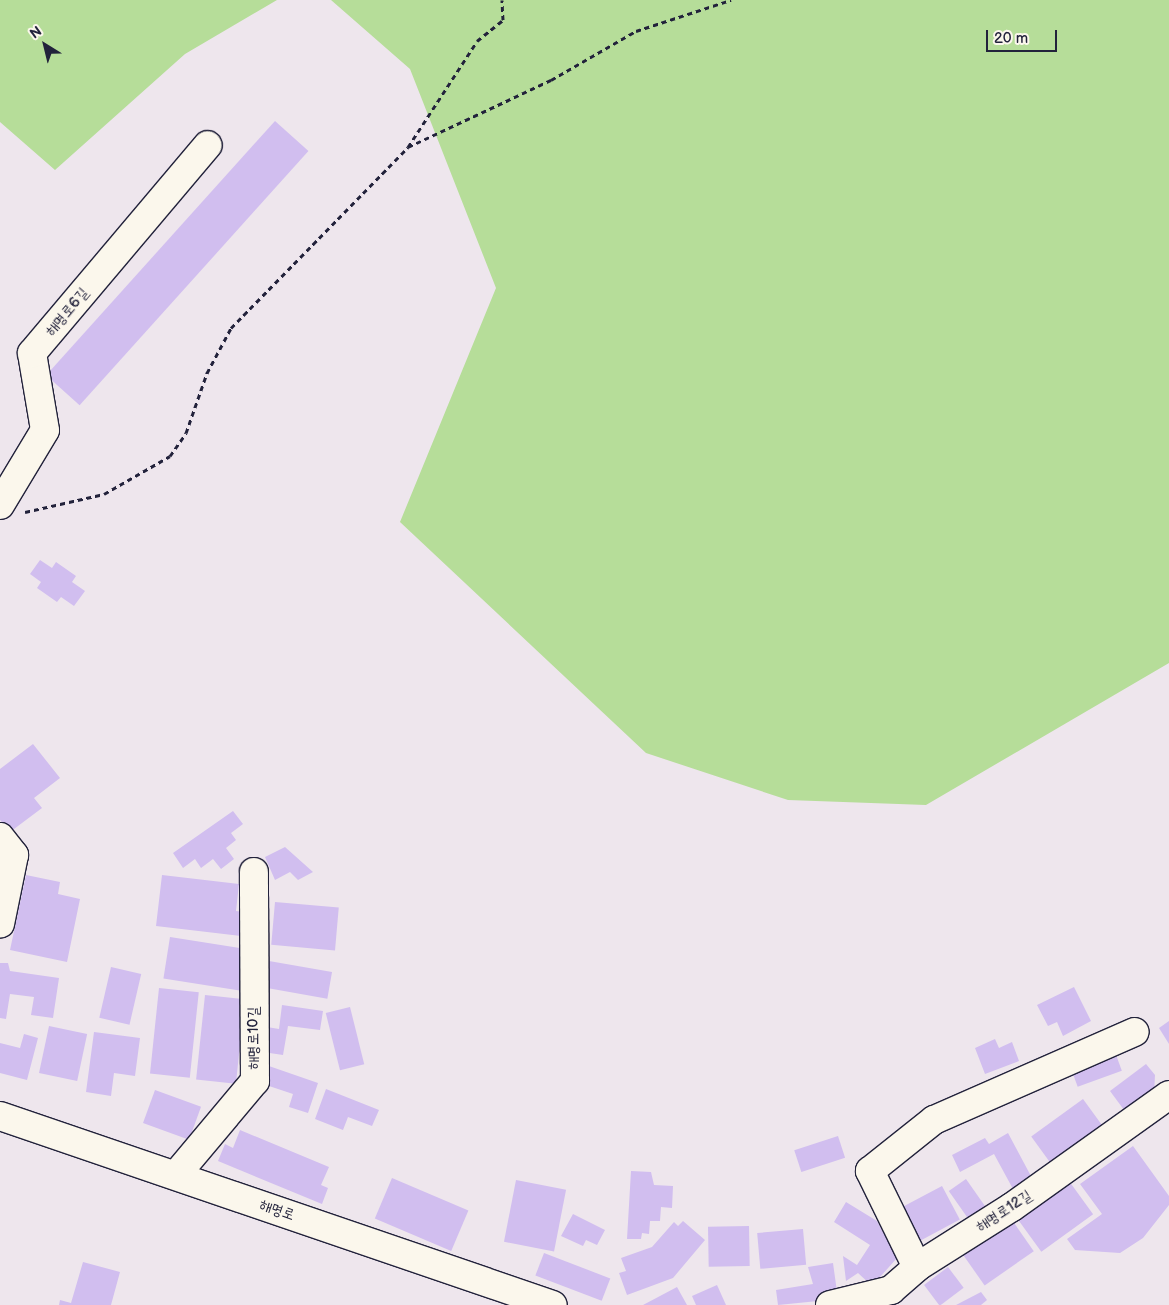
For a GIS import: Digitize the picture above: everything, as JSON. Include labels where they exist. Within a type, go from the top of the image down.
[{"type":"street","name":"해명로6길","points":[[9,510],[45,430],[32,352],[208,145]]},
{"type":"street","points":[[0,837],[14,855],[0,924]]},
{"type":"street","name":"해명로10길","points":[[176,1175],[255,1081],[254,872]]},
{"type":"street","points":[[917,1267],[870,1171],[934,1120],[1134,1032]]},
{"type":"street","name":"해명로12길","points":[[830,1305],[886,1298],[917,1267],[1012,1207],[1169,1095]]},
{"type":"street","name":"해명로","points":[[0,1116],[553,1305]]},
{"type":"path","points":[[9,510],[104,494],[170,456],[186,433],[206,374],[231,328],[408,147],[478,41],[503,20],[502,0]]},
{"type":"path","points":[[408,147],[551,80],[636,31],[731,0]]},
{"type":"green space","points":[[0,0],[277,0],[185,54],[55,170],[0,122]]},
{"type":"green space","points":[[331,0],[1169,0],[1169,663],[926,805],[788,800],[646,753],[400,522],[496,288],[410,69]]},
{"type":"building","points":[[275,121],[308,151],[80,405],[46,375]]},
{"type":"building","points":[[40,560],[52,568],[56,562],[76,576],[72,582],[85,591],[74,606],[61,597],[57,602],[37,588],[41,582],[30,574]]},
{"type":"building","points":[[33,744],[60,778],[34,798],[42,808],[10,832],[0,820],[0,769]]},
{"type":"building","points":[[233,811],[243,824],[231,833],[236,840],[226,848],[234,859],[221,869],[213,859],[201,868],[195,859],[183,868],[173,853]]},
{"type":"building","points":[[285,847],[313,872],[298,880],[290,872],[275,880],[265,857]]},
{"type":"building","points":[[26,875],[60,882],[58,894],[80,899],[67,962],[10,950]]},
{"type":"building","points":[[162,875],[239,884],[236,911],[244,912],[241,936],[156,926]]},
{"type":"building","points":[[275,902],[339,908],[335,950],[271,945]]},
{"type":"building","points":[[170,937],[246,949],[239,991],[163,978]]},
{"type":"building","points":[[269,961],[332,972],[327,999],[264,988]]},
{"type":"building","points":[[0,963],[8,963],[10,971],[59,978],[53,1018],[31,1015],[34,997],[10,994],[6,1019],[0,1018]]},
{"type":"building","points":[[111,967],[141,974],[130,1025],[99,1018]]},
{"type":"building","points":[[1074,987],[1091,1021],[1063,1036],[1057,1022],[1048,1026],[1037,1005]]},
{"type":"building","points":[[159,988],[199,992],[190,1078],[150,1074]]},
{"type":"building","points":[[205,995],[245,999],[236,1084],[196,1080]]},
{"type":"building","points":[[282,1005],[323,1011],[320,1030],[288,1026],[283,1055],[263,1052],[267,1027],[279,1029]]},
{"type":"building","points":[[350,1007],[364,1064],[340,1070],[326,1013]]},
{"type":"building","points":[[1169,1021],[1169,1044],[1159,1028]]},
{"type":"building","points":[[49,1026],[87,1034],[77,1081],[39,1073]]},
{"type":"building","points":[[94,1032],[140,1038],[135,1076],[114,1073],[111,1096],[86,1092]]},
{"type":"building","points":[[24,1034],[38,1038],[27,1080],[0,1073],[0,1043],[20,1048]]},
{"type":"building","points":[[995,1039],[999,1048],[1012,1042],[1019,1061],[985,1074],[975,1048]]},
{"type":"building","points":[[1115,1052],[1122,1071],[1078,1087],[1071,1068]]},
{"type":"building","points":[[1146,1064],[1155,1075],[1154,1094],[1127,1114],[1110,1091]]},
{"type":"building","points":[[266,1065],[318,1083],[308,1113],[289,1107],[293,1094],[260,1083]]},
{"type":"building","points":[[326,1089],[379,1110],[372,1126],[348,1117],[343,1130],[315,1119]]},
{"type":"building","points":[[155,1090],[201,1107],[189,1140],[143,1123]]},
{"type":"building","points":[[1083,1099],[1103,1127],[1051,1164],[1031,1137]]},
{"type":"building","points":[[240,1130],[329,1167],[321,1185],[328,1188],[322,1204],[218,1161],[225,1144],[233,1148]]},
{"type":"building","points":[[1008,1133],[1032,1178],[1013,1189],[994,1154],[960,1172],[952,1155],[985,1138],[989,1144]]},
{"type":"building","points":[[838,1136],[845,1158],[801,1172],[794,1150]]},
{"type":"building","points":[[1133,1146],[1169,1196],[1169,1205],[1143,1238],[1120,1253],[1075,1250],[1067,1239],[1102,1214],[1080,1184]]},
{"type":"building","points":[[631,1171],[651,1172],[654,1185],[673,1186],[672,1208],[661,1207],[660,1221],[650,1221],[649,1234],[642,1233],[641,1239],[627,1239]]},
{"type":"building","points":[[392,1178],[468,1210],[451,1251],[375,1219]]},
{"type":"building","points":[[966,1179],[987,1209],[970,1221],[949,1191]]},
{"type":"building","points":[[516,1180],[566,1190],[554,1252],[504,1242]]},
{"type":"building","points":[[1069,1181],[1093,1214],[1041,1252],[1017,1219]]},
{"type":"building","points":[[942,1186],[960,1220],[919,1241],[901,1208]]},
{"type":"building","points":[[846,1202],[877,1221],[897,1258],[872,1286],[858,1273],[846,1281],[843,1256],[857,1265],[870,1245],[834,1222]]},
{"type":"building","points":[[573,1214],[605,1230],[597,1245],[586,1240],[583,1246],[561,1236]]},
{"type":"building","points":[[1012,1220],[1034,1251],[985,1286],[963,1254]]},
{"type":"building","points":[[683,1221],[705,1240],[673,1278],[627,1295],[619,1273],[626,1271],[621,1258],[652,1247],[674,1222],[678,1226]]},
{"type":"building","points":[[749,1226],[750,1266],[709,1267],[708,1227]]},
{"type":"building","points":[[803,1229],[806,1265],[760,1269],[757,1233]]},
{"type":"building","points":[[544,1253],[610,1278],[602,1301],[535,1275]]},
{"type":"building","points":[[83,1262],[120,1272],[111,1305],[59,1305],[60,1300],[71,1303]]},
{"type":"building","points":[[833,1263],[838,1299],[778,1305],[776,1290],[813,1284],[808,1267]]},
{"type":"building","points":[[948,1267],[964,1288],[939,1305],[924,1285]]},
{"type":"building","points":[[717,1285],[726,1305],[696,1305],[692,1296]]},
{"type":"building","points":[[677,1287],[687,1305],[643,1305]]},
{"type":"building","points":[[981,1292],[987,1300],[981,1305],[956,1305]]}]
